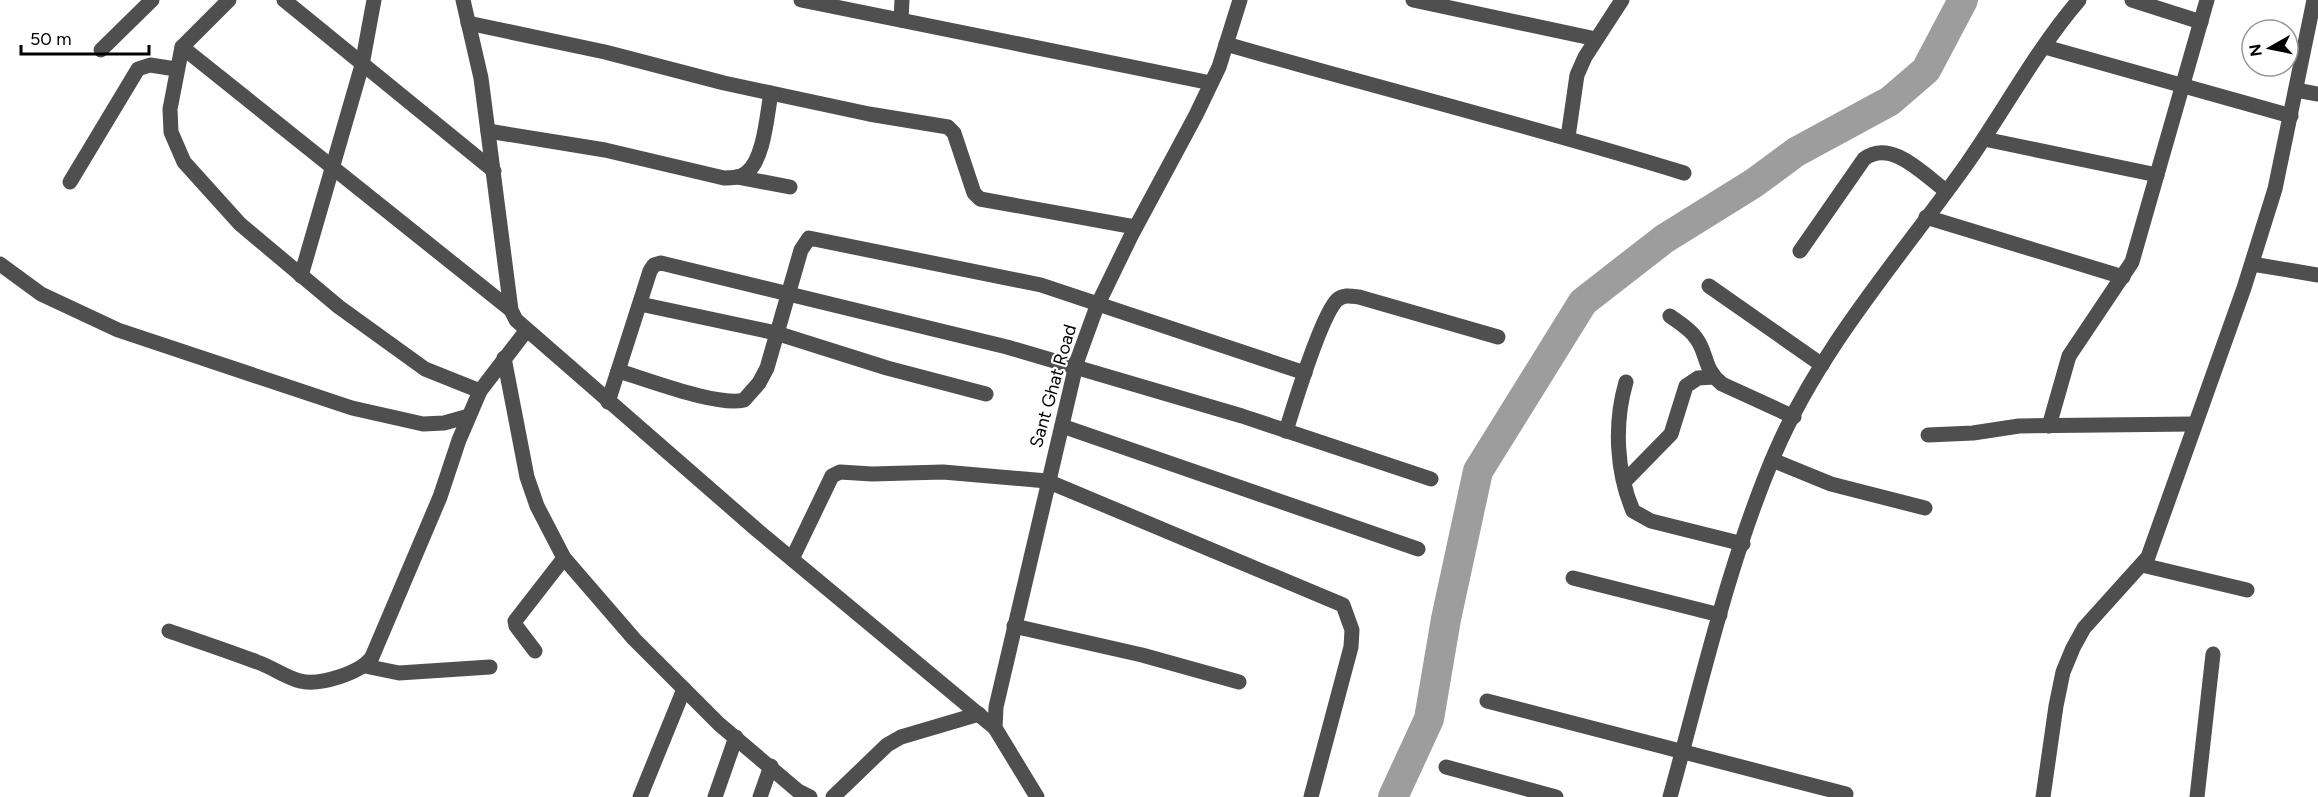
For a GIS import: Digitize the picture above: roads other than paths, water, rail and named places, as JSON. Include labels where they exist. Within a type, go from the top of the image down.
[{"type":"street","points":[[101,50],[152,0]]},
{"type":"street","points":[[229,0],[182,46],[170,110],[171,132],[183,162],[240,224],[339,307],[425,369],[480,391]]},
{"type":"street","points":[[284,0],[494,171]]},
{"type":"street","points":[[301,276],[362,65],[374,0]]},
{"type":"street","points":[[463,0],[481,78],[511,310]]},
{"type":"street","points":[[801,0],[1211,83]]},
{"type":"street","points":[[901,20],[902,0]]},
{"type":"street","name":"Sant Ghat Road","points":[[995,728],[996,707],[1014,626],[1076,367],[1097,306],[1135,227],[1211,83],[1240,0]]},
{"type":"street","points":[[1413,0],[1596,39]]},
{"type":"street","points":[[1568,137],[1577,75],[1596,39],[1622,0]]},
{"type":"street","points":[[1670,797],[1720,615],[1743,544],[1772,460],[1794,417],[1822,365],[1862,302],[1984,139],[2079,0]]},
{"type":"street","points":[[2132,0],[2200,22]]},
{"type":"street","points":[[2049,426],[2069,357],[2123,277],[2135,252],[2207,0]]},
{"type":"street","points":[[2043,797],[2063,672],[2084,628],[2142,565],[2154,544],[2194,424],[2252,264],[2274,189],[2314,0]]},
{"type":"street","points":[[468,23],[605,52],[771,93],[948,127],[954,133],[974,193],[980,199],[1135,227]]},
{"type":"street","points":[[1226,44],[1377,88],[1568,137],[1684,172]]},
{"type":"street","points":[[182,46],[511,310],[526,331],[608,402],[995,728],[1037,797]]},
{"type":"street","points":[[2045,47],[2290,116]]},
{"type":"street","points":[[70,182],[138,69],[150,65],[176,69]]},
{"type":"street","points":[[2296,90],[2318,94]]},
{"type":"street","points":[[737,177],[747,173],[760,154],[771,93]]},
{"type":"street","points":[[488,131],[605,150],[724,178],[737,177],[790,187]]},
{"type":"street","points":[[1984,139],[2157,175]]},
{"type":"street","points":[[1800,250],[1864,159],[1870,154],[1887,152],[1897,156],[1946,191]]},
{"type":"street","points":[[1926,217],[2123,277]]},
{"type":"street","points":[[618,371],[692,393],[736,402],[744,400],[759,383],[801,250],[809,238],[1041,285],[1097,306],[1305,372]]},
{"type":"street","points":[[608,402],[650,270],[654,265],[660,263],[787,296],[1006,347],[1286,431],[1431,479]]},
{"type":"street","points":[[0,264],[41,294],[118,330],[352,408],[423,424],[444,423],[469,416]]},
{"type":"street","points":[[2252,264],[2318,275]]},
{"type":"street","points":[[1709,286],[1822,365]]},
{"type":"street","points":[[1286,431],[1305,372],[1329,313],[1337,300],[1346,295],[1498,337]]},
{"type":"street","points":[[640,304],[776,333],[887,368],[986,394]]},
{"type":"street","points":[[1670,316],[1698,339],[1709,370],[1714,377],[1794,417]]},
{"type":"street","points":[[169,631],[259,662],[300,681],[318,681],[358,671],[365,666],[372,657],[440,498],[480,391],[526,331]]},
{"type":"street","points":[[504,358],[526,477],[537,506],[564,558],[634,639],[684,689],[798,791],[810,797]]},
{"type":"street","points":[[1625,482],[1671,434],[1686,386],[1698,378],[1714,377]]},
{"type":"street","points":[[1626,382],[1618,408],[1617,431],[1629,504],[1633,511],[1651,522],[1743,544]]},
{"type":"street","points":[[1928,435],[2049,426],[2194,424]]},
{"type":"street","points":[[1062,426],[1418,549]]},
{"type":"street","points":[[1772,460],[1831,484],[1925,508]]},
{"type":"street","points":[[792,559],[832,476],[840,472],[872,474],[943,472],[1047,481],[1176,533],[1343,605],[1352,630],[1351,647],[1311,797]]},
{"type":"street","points":[[536,651],[516,626],[515,621],[564,558]]},
{"type":"street","points":[[2142,565],[2247,590]]},
{"type":"street","points":[[1573,578],[1720,615]]},
{"type":"street","points":[[1014,626],[1142,655],[1239,682]]},
{"type":"street","points":[[2197,797],[2212,654]]},
{"type":"street","points":[[365,666],[399,673],[490,667]]},
{"type":"street","points":[[640,797],[684,689]]},
{"type":"street","points":[[1487,701],[1682,754],[1846,794]]},
{"type":"street","points":[[832,797],[887,745],[901,737],[979,714]]},
{"type":"street","points":[[715,797],[736,737]]},
{"type":"street","points":[[760,797],[771,766]]},
{"type":"street","points":[[1446,767],[1519,792],[1557,797]]},
{"type":"waterway","points":[[1393,797],[1429,719],[1446,619],[1478,471],[1583,302],[1664,239],[1754,183],[1796,152],[1890,101],[1926,70],[1963,0]]}]
